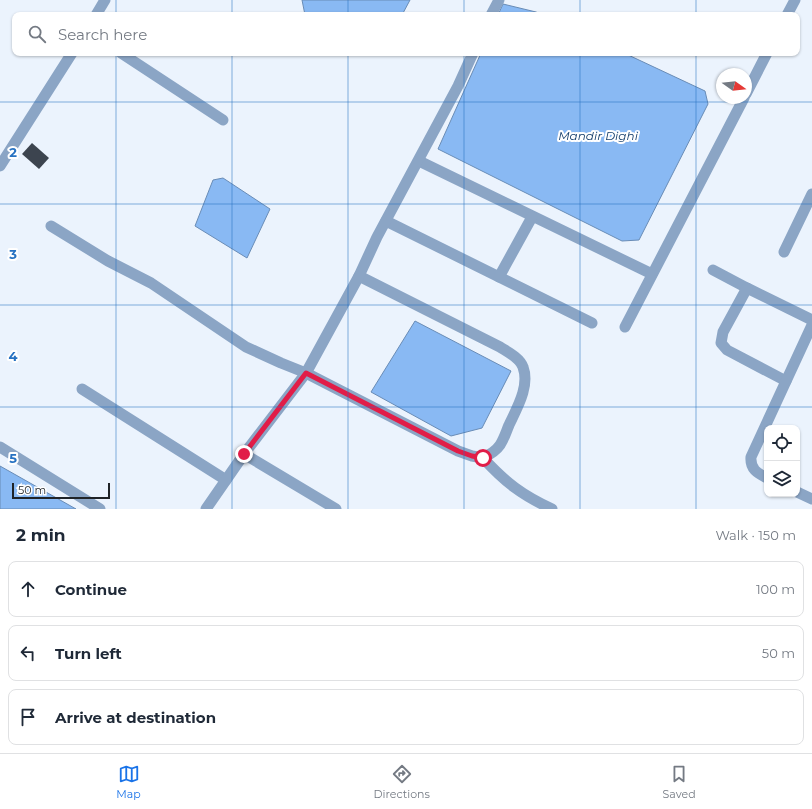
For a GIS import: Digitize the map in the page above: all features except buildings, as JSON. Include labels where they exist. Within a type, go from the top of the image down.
[{"type":"street","points":[[98,12],[105,0]]},
{"type":"street","points":[[493,12],[499,0]]},
{"type":"street","points":[[789,12],[795,0]]},
{"type":"street","points":[[0,166],[70,56]]},
{"type":"street","points":[[126,56],[223,120]]},
{"type":"street","points":[[206,509],[244,454],[306,373],[359,276],[386,221],[473,56]]},
{"type":"street","points":[[752,82],[765,56]]},
{"type":"street","points":[[625,327],[741,104]]},
{"type":"street","points":[[418,161],[652,274]]},
{"type":"street","points":[[784,252],[809,209],[812,194]]},
{"type":"street","points":[[498,278],[532,217]]},
{"type":"street","points":[[386,221],[498,278],[592,323]]},
{"type":"street","points":[[51,226],[108,261],[151,283],[246,347],[281,364],[306,373],[458,451],[483,458],[500,477],[515,489],[552,509]]},
{"type":"street","points":[[713,270],[812,320]]},
{"type":"street","points":[[359,276],[500,347],[515,357],[522,365],[525,372],[521,399],[500,445],[493,452],[483,458]]},
{"type":"street","points":[[747,288],[723,332],[721,343],[727,350],[786,381]]},
{"type":"street","points":[[764,476],[752,468],[751,457],[812,325]]},
{"type":"street","points":[[82,389],[226,480]]},
{"type":"street","points":[[0,447],[100,509]]},
{"type":"street","points":[[244,454],[336,509]]},
{"type":"street","points":[[800,493],[812,499]]},
{"type":"water","points":[[302,0],[410,0],[404,12],[304,12]]},
{"type":"water","points":[[503,4],[536,12],[499,12]]},
{"type":"water","name":"Mandir Dighi","points":[[480,56],[630,56],[705,91],[708,104],[639,240],[622,241],[438,149]]},
{"type":"water","points":[[223,178],[270,209],[247,258],[195,226],[213,180]]},
{"type":"water","points":[[415,321],[511,371],[482,428],[451,436],[371,392]]},
{"type":"water","points":[[0,466],[76,509],[0,509]]},
{"type":"route","points":[[244,454],[306,373],[458,451],[483,458]]}]
